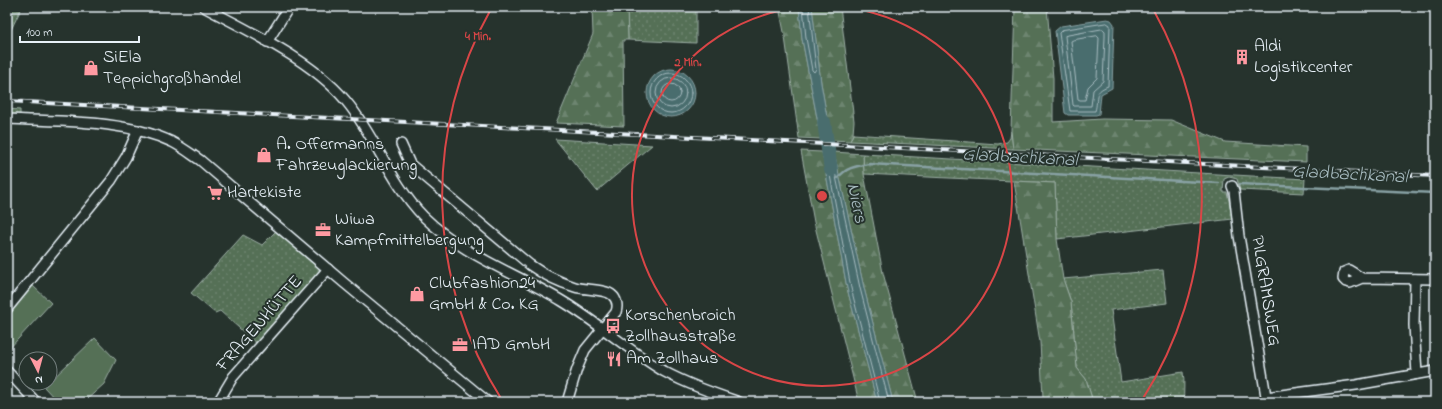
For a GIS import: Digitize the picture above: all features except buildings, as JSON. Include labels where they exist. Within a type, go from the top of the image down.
[{"type":"street","points":[[204,7],[310,68],[331,84],[355,112],[404,193],[417,209],[448,238],[468,252],[551,294],[578,311],[646,360],[673,376],[739,402]]},
{"type":"street","points":[[267,42],[289,7]]},
{"type":"street","points":[[7,119],[96,124],[121,127],[138,130],[173,142],[190,153],[488,402]]},
{"type":"street","points":[[7,309],[111,181],[126,157],[138,130]]},
{"type":"street","points":[[401,144],[410,164],[530,265],[546,275],[571,286],[611,294],[616,301],[617,310],[614,315],[602,328],[583,354],[567,402]]},
{"type":"street","name":"PILGRAMSWEG","points":[[1232,186],[1267,399]]},
{"type":"street","name":"FRAGENHÜTTE","points":[[218,402],[233,377],[328,269]]},
{"type":"street","points":[[1362,278],[1435,279]]},
{"type":"street","points":[[1416,279],[1414,325],[1417,374]]},
{"type":"street","points":[[7,370],[36,402]]},
{"type":"street","points":[[1267,399],[1435,371]]},
{"type":"green space","points":[[7,7],[22,7],[7,38]]},
{"type":"green space","points":[[592,7],[627,7],[628,40],[623,40],[624,126],[556,123],[593,34]]},
{"type":"green space","points":[[627,7],[696,7],[696,43],[628,40]]},
{"type":"green space","points":[[779,7],[799,7],[802,39],[821,139],[799,138],[785,37]]},
{"type":"green space","points":[[812,7],[840,7],[854,121],[853,134],[850,141],[831,140],[821,83]]},
{"type":"green space","points":[[1015,7],[1047,7],[1053,78],[1053,122],[1102,119],[1171,120],[1225,142],[1306,147],[1306,162],[1013,149],[1011,131]]},
{"type":"green space","points":[[7,109],[20,110],[20,116],[7,116]]},
{"type":"green space","points":[[1011,131],[1013,149],[850,141],[853,134],[998,144],[1007,142],[1010,138]]},
{"type":"green space","points":[[555,139],[652,145],[597,191]]},
{"type":"green space","points":[[801,151],[822,152],[847,288],[877,402],[859,402],[814,222]]},
{"type":"green space","points":[[834,152],[863,154],[864,174],[883,273],[918,402],[893,402],[864,288]]},
{"type":"green space","points":[[863,154],[1305,179],[1304,193],[1240,190],[1237,179],[1229,177],[1224,179],[1223,192],[1227,192],[1233,219],[1057,239],[1055,183],[864,174]]},
{"type":"green space","points":[[1014,181],[1055,183],[1057,239],[1063,279],[1071,302],[1077,368],[1086,379],[1093,402],[1040,402],[1043,397],[1040,342]]},
{"type":"green space","points":[[277,230],[320,266],[322,273],[258,345],[220,311],[215,313],[191,293],[243,235],[262,245]]},
{"type":"green space","points":[[1163,270],[1167,303],[1111,310],[1121,382],[1183,372],[1184,402],[1093,402],[1086,379],[1077,368],[1071,302],[1063,279]]},
{"type":"green space","points":[[33,286],[51,303],[7,351],[7,317]]},
{"type":"green space","points":[[95,338],[116,360],[104,384],[84,402],[58,402],[48,391],[58,391],[58,374]]},
{"type":"water","points":[[799,7],[812,7],[821,83],[831,140],[821,139],[802,39]]},
{"type":"water","points":[[1107,19],[1111,20],[1114,24],[1112,88],[1101,94],[1099,114],[1068,115],[1065,113],[1055,31],[1061,26]]},
{"type":"water","points":[[671,69],[680,71],[688,76],[693,84],[695,93],[693,102],[688,110],[680,115],[671,117],[662,115],[654,110],[649,102],[647,93],[649,84],[654,76],[662,71]]},
{"type":"water","points":[[822,152],[834,152],[864,288],[893,402],[877,402],[847,288]]},
{"type":"waterway","name":"Niers","points":[[824,122],[831,170]]},
{"type":"waterway","name":"Gladbachkanal","points":[[838,178],[848,169],[869,164],[1219,183]]},
{"type":"waterway","name":"Gladbachkanal","points":[[1240,184],[1435,193]]},
{"type":"railway","points":[[7,101],[1435,176]]},
{"type":"place","name":"Aldi Logistikcenter","points":[[1242,57]]},
{"type":"place","name":"SiEla Teppichgroßhandel","points":[[91,68]]},
{"type":"place","name":"A. Offermanns Fahrzeuglackierung","points":[[264,155]]},
{"type":"place","name":"Hartekiste","points":[[215,193]]},
{"type":"place","name":"Wiwa Kampfmittelbergung","points":[[323,230]]},
{"type":"place","name":"Clubfashion24 GmbH & Co. KG","points":[[417,294]]},
{"type":"place","name":"Korschenbroich Zollhausstraße","points":[[613,326]]},
{"type":"place","name":"IAD GmbH","points":[[460,345]]},
{"type":"place","name":"Am Zollhaus","points":[[614,359]]}]
